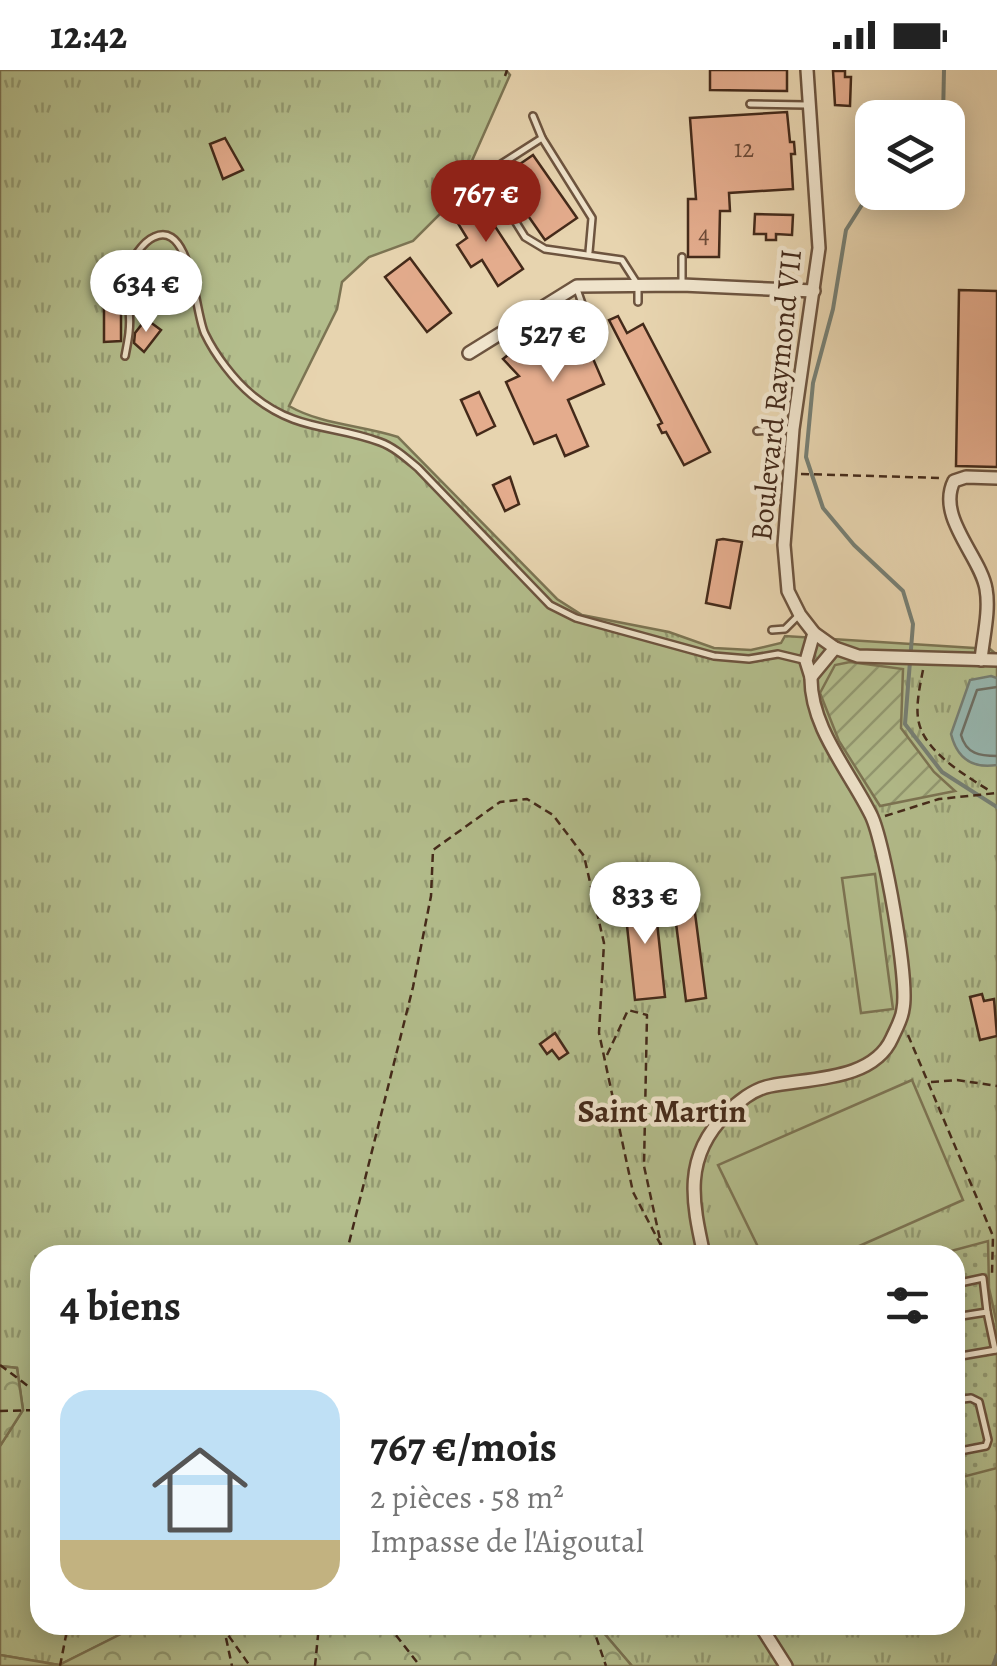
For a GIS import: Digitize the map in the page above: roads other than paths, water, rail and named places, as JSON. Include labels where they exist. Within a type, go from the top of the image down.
[{"type":"street","name":"Boulevard Raymond VII","points":[[807,70],[818,248],[793,429],[784,563],[788,591],[814,634],[835,648],[858,656],[997,660]]},
{"type":"street","points":[[468,352],[577,286],[682,285],[814,291]]},
{"type":"street","points":[[981,660],[986,587],[966,550],[950,504],[950,490],[954,481],[997,478]]},
{"type":"street","points":[[814,634],[806,660],[815,672]]},
{"type":"street","points":[[702,1245],[695,1214],[694,1172],[707,1133],[736,1104],[765,1086],[822,1079],[865,1066],[890,1044],[904,1008],[900,948],[874,820],[827,736],[810,691],[815,672],[835,648]]},
{"type":"street","points":[[766,1635],[786,1666]]},
{"type":"lane","points":[[750,104],[809,105]]},
{"type":"lane","points":[[533,116],[542,138],[592,218],[589,253]]},
{"type":"lane","points":[[542,138],[495,168],[490,180],[525,237],[545,249],[622,260],[638,285],[638,302]]},
{"type":"lane","points":[[125,356],[130,330],[126,275],[149,239],[158,234],[168,236],[183,249],[203,332],[251,394],[283,416],[315,428],[382,442],[400,452],[550,605],[576,618],[714,656],[749,659],[778,654],[806,660]]},
{"type":"lane","points":[[682,257],[682,285]]},
{"type":"lane","points":[[577,286],[590,327]]},
{"type":"lane","points":[[756,431],[793,429]]},
{"type":"lane","points":[[772,630],[785,628],[800,615]]},
{"type":"lane","points":[[965,1282],[983,1278],[996,1350],[965,1355]]},
{"type":"lane","points":[[965,1315],[988,1312]]},
{"type":"lane","points":[[965,1399],[978,1402],[988,1440],[986,1446],[965,1450]]},
{"type":"water","points":[[997,678],[997,765],[980,765],[957,750],[951,734],[970,680]]},
{"type":"waterway","points":[[943,100],[944,70]]},
{"type":"waterway","points":[[859,210],[846,230],[833,309],[813,383],[806,457],[823,508],[854,545],[903,591],[913,624],[905,724],[942,772],[997,807]]},
{"type":"waterway","points":[[993,1666],[997,1655]]},
{"type":"district","name":"Saint Martin","points":[[662,1111]]}]
